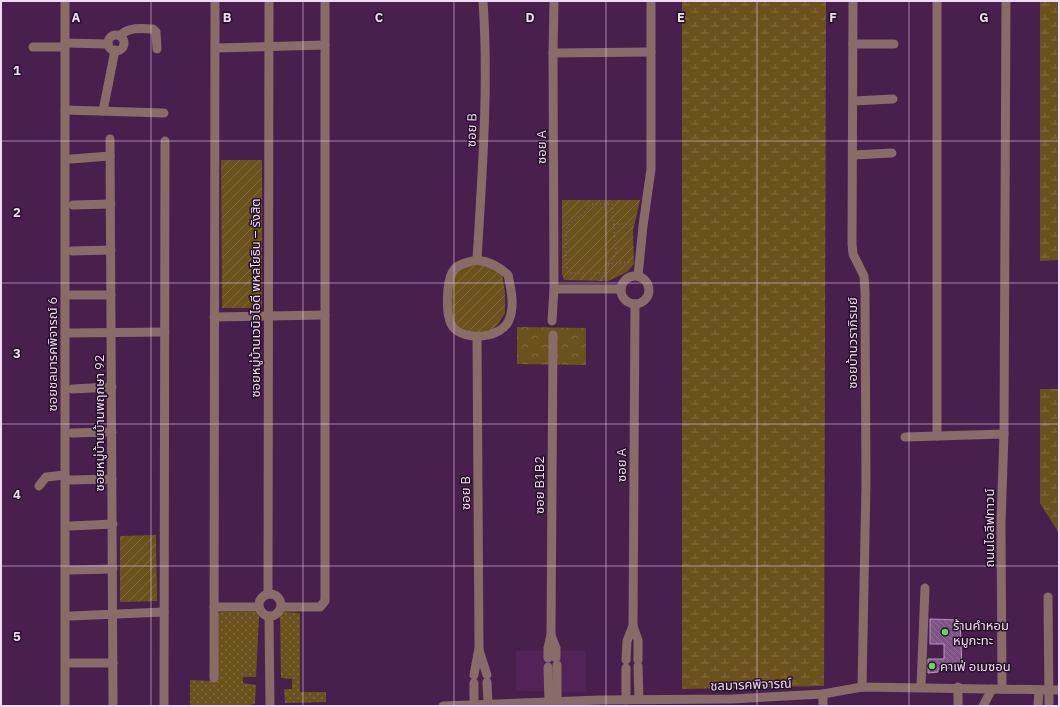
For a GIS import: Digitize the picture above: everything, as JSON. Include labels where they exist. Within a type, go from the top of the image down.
[{"type":"street","name":"ซอยชลมารคพิจารณ์ 6","points":[[65,1],[68,478],[65,706]]},
{"type":"street","points":[[214,678],[215,1]]},
{"type":"street","name":"ซอยหมู่บ้านเวนิวไอดี พหลโยธิน – รังสิต","points":[[268,594],[269,1]]},
{"type":"street","points":[[281,607],[320,607],[325,602],[325,1]]},
{"type":"street","name":"ซอย B","points":[[477,260],[486,61],[483,1]]},
{"type":"street","name":"ซอย A","points":[[552,321],[554,289],[554,1]]},
{"type":"street","points":[[638,276],[643,224],[651,169],[651,1]]},
{"type":"street","name":"ซอยบ้านวราภิรมย์","points":[[853,1],[852,244],[853,254],[864,276],[865,292],[866,484],[862,687]]},
{"type":"street","points":[[937,1],[937,436]]},
{"type":"street","name":"ถนนไอลีฟทาวน์","points":[[1002,689],[1001,523],[1004,434],[1006,1]]},
{"type":"street","points":[[120,36],[125,31],[129,30],[153,29],[156,32],[157,49]]},
{"type":"street","points":[[108,44],[113,35],[120,36]]},
{"type":"street","points":[[33,47],[108,44],[115,50],[122,48],[122,38],[120,36]]},
{"type":"street","points":[[853,44],[894,44]]},
{"type":"street","points":[[215,48],[325,45]]},
{"type":"street","points":[[103,111],[115,50]]},
{"type":"street","points":[[553,53],[651,52]]},
{"type":"street","points":[[853,101],[893,99]]},
{"type":"street","points":[[65,110],[164,112]]},
{"type":"street","name":"ซอยหมู่บ้านบ้านพฤกษา 92","points":[[110,139],[113,706]]},
{"type":"street","points":[[164,706],[165,141]]},
{"type":"street","points":[[853,155],[892,153]]},
{"type":"street","points":[[71,159],[110,156]]},
{"type":"street","points":[[73,205],[110,204]]},
{"type":"street","points":[[72,251],[111,250]]},
{"type":"street","points":[[477,260],[489,262],[500,267],[508,275],[512,297],[512,309],[509,322],[500,330],[489,335],[477,337],[464,334],[453,328],[449,318],[447,303],[449,278],[453,270],[464,263],[477,260]]},
{"type":"street","points":[[638,276],[648,285],[649,294],[643,301],[635,304],[630,303],[624,297],[622,289],[623,284],[629,277],[638,276]]},
{"type":"street","points":[[554,289],[622,289]]},
{"type":"street","points":[[71,295],[111,295]]},
{"type":"street","name":"ซอย A","points":[[635,304],[633,626],[638,640],[639,699]]},
{"type":"street","points":[[214,317],[325,315]]},
{"type":"street","points":[[69,333],[164,332]]},
{"type":"street","name":"ซอย B1B2","points":[[553,336],[551,635],[548,648],[552,662],[553,702]]},
{"type":"street","name":"ซอย B","points":[[474,705],[474,679],[479,648],[477,337]]},
{"type":"street","points":[[72,389],[112,387]]},
{"type":"street","points":[[72,433],[112,432]]},
{"type":"street","points":[[905,437],[1004,434]]},
{"type":"street","points":[[39,486],[46,477],[112,479]]},
{"type":"street","points":[[71,526],[113,524]]},
{"type":"street","points":[[71,570],[113,570]]},
{"type":"street","points":[[921,687],[925,588]]},
{"type":"street","points":[[268,594],[276,596],[281,607],[276,615],[269,617],[262,614],[259,607],[260,600],[268,594]]},
{"type":"street","points":[[1048,597],[1054,690],[1049,706]]},
{"type":"street","points":[[214,607],[259,607]]},
{"type":"street","points":[[71,616],[164,612]]},
{"type":"street","points":[[269,617],[270,706]]},
{"type":"street","name":"ซอย A","points":[[621,702],[626,664],[627,641],[633,626]]},
{"type":"street","name":"ซอย B","points":[[479,648],[487,678],[488,704]]},
{"type":"street","points":[[72,663],[113,663]]},
{"type":"street","name":"ชลมารคพิจารณ์","points":[[445,706],[553,702],[599,703],[639,699],[653,703],[732,702],[822,694],[862,687],[958,687],[1054,690]]},
{"type":"street","points":[[958,687],[958,706]]},
{"type":"street","points":[[983,706],[992,688]]},
{"type":"street","points":[[1038,706],[1039,690]]},
{"type":"street","points":[[822,694],[823,706]]},
{"type":"path","points":[[600,288],[603,273],[608,264],[615,258],[616,252],[612,204],[591,204],[583,214],[567,226],[565,239],[566,264],[569,273],[603,273]]},
{"type":"path","points":[[614,224],[643,224]]},
{"type":"path","points":[[608,264],[639,261]]},
{"type":"shaded area","points":[[516,651],[586,651],[586,692],[516,691]]},
{"type":"green space","points":[[682,1],[826,1],[824,686],[682,689]]},
{"type":"green space","points":[[1040,1],[1059,1],[1059,260],[1040,261]]},
{"type":"green space","points":[[221,160],[262,160],[262,308],[222,308]]},
{"type":"green space","points":[[562,200],[640,200],[633,231],[634,264],[627,272],[608,281],[564,280],[562,274]]},
{"type":"green space","points":[[478,262],[492,266],[502,274],[505,292],[505,313],[492,330],[469,334],[454,326],[452,288],[455,274],[458,270],[462,267]]},
{"type":"green space","points":[[517,327],[586,328],[586,365],[517,364]]},
{"type":"green space","points":[[1040,389],[1059,389],[1059,533],[1040,503]]},
{"type":"green space","points":[[156,535],[157,601],[120,602],[120,536]]},
{"type":"green space","points":[[220,612],[257,612],[259,617],[256,677],[243,677],[243,683],[256,685],[255,704],[242,706],[190,706],[190,680],[218,681],[217,616]]},
{"type":"green space","points":[[283,612],[300,613],[300,692],[326,692],[326,702],[285,703],[284,689],[292,689],[292,679],[281,678],[280,617]]},
{"type":"building","name":"ร้านคำหอม หมูกะทะ","points":[[930,619],[960,620],[962,667],[938,669],[938,672],[928,673],[928,659],[944,659],[944,644],[930,644]]},
{"type":"place","name":"ร้านคำหอม หมูกะทะ","points":[[945,632]]},
{"type":"place","name":"คาเฟ่ อเมซอน","points":[[932,666]]}]
